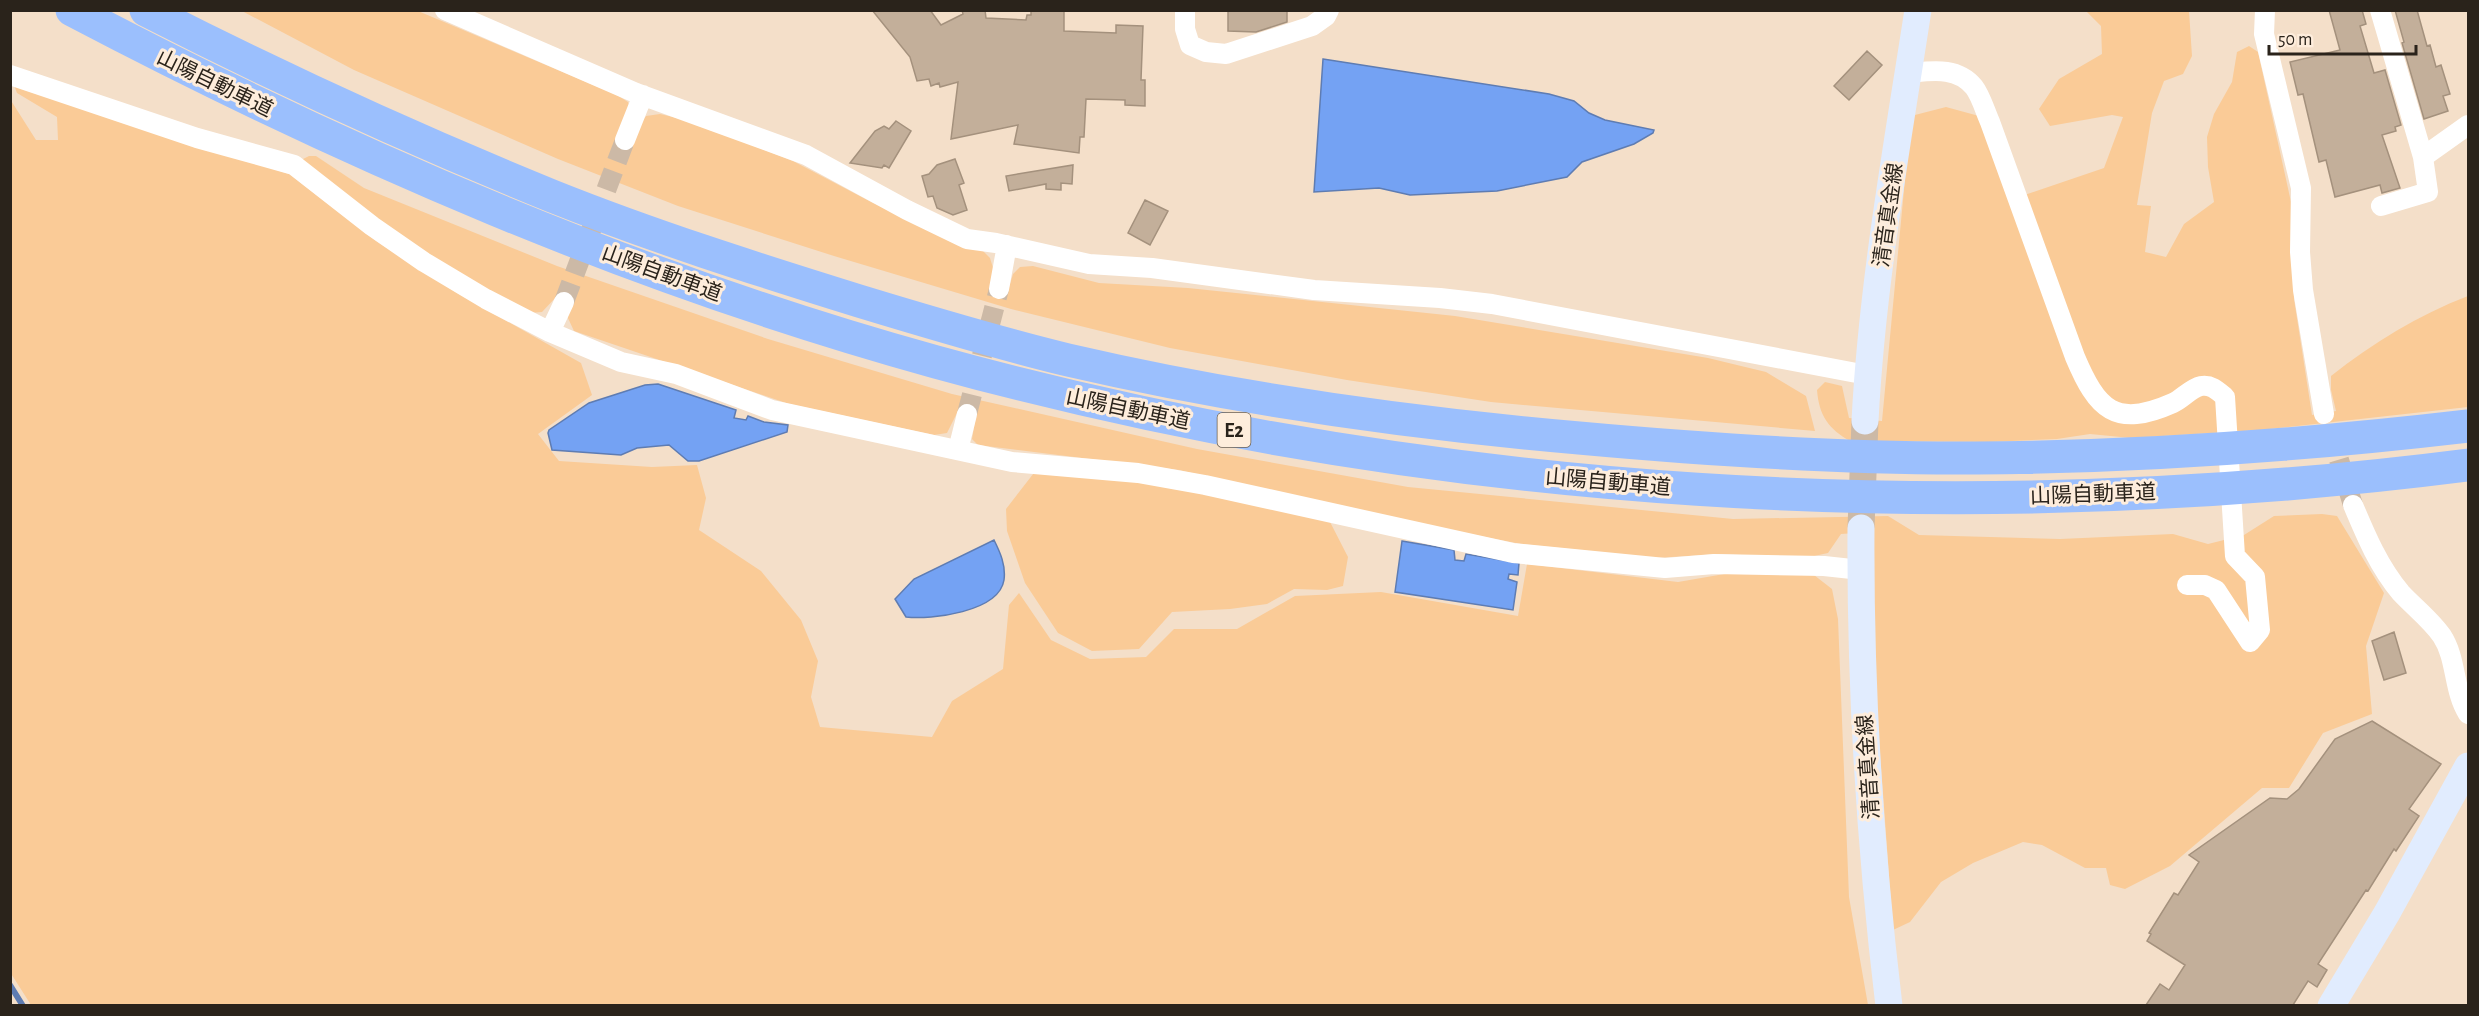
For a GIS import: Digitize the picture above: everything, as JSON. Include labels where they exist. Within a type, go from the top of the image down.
[{"type":"highway","name":"山陽自動車道","points":[[72,10],[223,88],[409,174],[545,230],[667,276],[802,322],[935,362],[1193,423],[1503,474],[1700,489],[1839,496],[1973,498],[2102,494],[2280,484],[2469,465]]},
{"type":"highway","name":"山陽自動車道","points":[[147,10],[326,99],[447,153],[558,198],[678,242],[946,327],[1066,359],[1197,387],[1320,408],[1511,432],[1708,450],[1840,456],[1972,458],[2106,456],[2278,446],[2469,426]]},
{"type":"main road","name":"清音真金線","points":[[1865,421],[1867,375],[1918,10]]},
{"type":"main road","name":"清音真金線","points":[[1861,528],[1863,682],[1870,798],[1889,1005]]},
{"type":"main road","points":[[2331,1005],[2387,913],[2469,766]]},
{"type":"street","points":[[445,10],[643,95],[806,155],[907,210],[967,239],[1007,245],[1089,264],[1152,268],[1314,290],[1440,298],[1492,304],[1867,375]]},
{"type":"street","points":[[1185,10],[1185,28],[1190,45],[1206,52],[1226,54],[1312,26],[1326,16],[1329,10]]},
{"type":"street","points":[[2265,10],[2264,34],[2301,188],[2300,252],[2303,290],[2324,414]]},
{"type":"street","points":[[2379,10],[2423,157],[2428,192],[2381,206]]},
{"type":"street","points":[[1908,73],[1942,70],[1960,76],[1974,88],[1990,122],[2075,357],[2086,383],[2103,406],[2120,414],[2141,413],[2173,403],[2201,386],[2216,388],[2225,397],[2235,556],[2255,577],[2259,630],[2250,642],[2216,590],[2205,585],[2187,585]]},
{"type":"street","points":[[10,75],[196,138],[294,165],[372,226],[424,262],[486,299],[550,332],[621,362],[676,374],[772,410],[1012,462],[1138,473],[1513,553],[1665,567],[1725,564],[1824,566],[1861,570]]},
{"type":"street","points":[[625,140],[643,95]]},
{"type":"street","points":[[2423,157],[2469,125]]},
{"type":"street","points":[[999,289],[1007,245]]},
{"type":"street","points":[[550,332],[564,302]]},
{"type":"street","points":[[958,450],[967,414]]},
{"type":"street","points":[[2353,505],[2370,545],[2400,591],[2441,634],[2447,646],[2460,695],[2469,714]]},
{"type":"shaded area","points":[[242,11],[418,11],[617,95],[628,102],[636,129],[646,116],[660,114],[690,121],[793,161],[945,237],[980,248],[990,258],[994,271],[990,290],[1007,294],[1013,274],[1020,267],[1033,266],[1099,283],[1188,288],[1455,316],[1708,358],[1766,372],[1806,396],[1815,431],[1491,402],[1347,380],[1170,348],[1011,309],[678,206],[558,159],[354,70]]},
{"type":"shaded area","points":[[2086,11],[2189,11],[2192,56],[2183,74],[2164,81],[2152,113],[2137,205],[2151,206],[2145,252],[2166,257],[2184,224],[2214,202],[2208,167],[2207,137],[2214,114],[2232,82],[2237,52],[2249,46],[2258,52],[2291,202],[2294,299],[2312,415],[2336,411],[2331,390],[2331,376],[2380,341],[2414,321],[2468,296],[2468,407],[2260,430],[2131,438],[2090,434],[2057,439],[1990,442],[1850,441],[1836,432],[1826,421],[1818,399],[1817,390],[1825,382],[1842,386],[1849,418],[1882,421],[1911,116],[1946,107],[1979,116],[2010,200],[2104,168],[2123,117],[2112,115],[2050,126],[2039,109],[2059,79],[2102,54],[2101,26]]},
{"type":"shaded area","points":[[14,85],[289,174],[376,241],[457,293],[581,363],[592,395],[538,434],[559,461],[652,467],[697,465],[706,498],[699,530],[761,571],[801,620],[818,661],[811,697],[820,727],[932,737],[952,701],[1003,669],[1009,605],[1019,593],[1051,640],[1090,659],[1146,657],[1174,629],[1237,629],[1295,596],[1381,592],[1518,616],[1527,564],[1678,582],[1736,572],[1814,575],[1832,589],[1838,619],[1849,897],[1868,1005],[31,1005],[10,972],[10,99],[36,140],[58,140],[57,117],[17,93]]},
{"type":"shaded area","points":[[316,156],[364,188],[557,266],[768,339],[952,394],[1197,449],[1408,487],[1733,519],[1888,516],[1919,535],[2060,539],[2173,534],[2208,544],[2244,535],[2274,516],[2322,514],[2337,516],[2384,593],[2366,646],[2372,714],[2323,733],[2289,788],[2262,788],[2170,866],[2125,889],[2110,885],[2106,868],[2085,868],[2042,845],[2023,842],[1973,863],[1941,882],[1910,922],[1893,930],[1872,643],[1871,532],[1841,534],[1828,553],[1805,558],[1720,554],[1655,558],[1521,544],[1366,514],[1179,470],[978,445],[972,439],[976,416],[959,409],[947,433],[934,435],[789,404],[574,331],[567,316],[574,303],[558,295],[542,312],[529,313],[439,263],[305,165],[303,159]]},
{"type":"shaded area","points":[[1037,469],[1158,480],[1329,520],[1348,557],[1343,586],[1327,590],[1294,589],[1267,604],[1230,609],[1172,612],[1139,649],[1092,651],[1058,633],[1025,583],[1007,531],[1006,509]]},
{"type":"water","points":[[1323,59],[1549,94],[1574,101],[1589,113],[1605,120],[1654,130],[1653,133],[1634,144],[1582,162],[1567,177],[1497,191],[1410,195],[1379,188],[1314,192]]},
{"type":"water","points":[[658,384],[736,410],[734,418],[746,420],[748,416],[764,422],[788,425],[787,432],[699,461],[688,461],[669,445],[637,448],[621,455],[552,450],[549,430],[589,403],[645,385]]},
{"type":"water","points":[[994,540],[1002,559],[1004,580],[999,591],[990,600],[963,612],[931,617],[906,617],[895,599],[914,579]]},
{"type":"water","points":[[1402,541],[1454,550],[1455,560],[1464,561],[1466,554],[1519,563],[1518,575],[1509,574],[1508,579],[1517,582],[1513,610],[1395,592]]},
{"type":"building","points":[[872,10],[930,10],[941,25],[963,14],[962,10],[985,10],[986,18],[1026,20],[1027,15],[1031,15],[1031,10],[1064,10],[1064,31],[1116,33],[1116,25],[1143,26],[1141,80],[1145,80],[1145,106],[1125,105],[1125,100],[1086,99],[1084,137],[1080,137],[1079,153],[1014,144],[1018,125],[951,139],[958,82],[940,87],[939,83],[931,86],[929,79],[917,81],[910,57]]},
{"type":"building","points":[[1228,10],[1287,10],[1287,22],[1256,32],[1228,31]]},
{"type":"building","points":[[2329,10],[2362,10],[2366,24],[2360,26],[2374,73],[2385,70],[2401,125],[2395,127],[2396,131],[2382,135],[2400,188],[2382,193],[2380,185],[2335,197],[2326,160],[2319,162],[2303,94],[2298,95],[2290,62],[2340,50]]},
{"type":"building","points":[[2395,10],[2417,10],[2427,46],[2430,45],[2436,67],[2441,65],[2450,94],[2443,96],[2448,111],[2424,119]]},
{"type":"building","points":[[1867,51],[1882,65],[1849,100],[1834,86]]},
{"type":"building","points":[[896,121],[911,131],[889,168],[884,165],[882,168],[850,163],[875,131],[884,126],[889,129]]},
{"type":"building","points":[[955,159],[964,183],[959,185],[967,210],[953,215],[937,208],[933,196],[928,197],[922,176],[929,174],[937,165]]},
{"type":"building","points":[[1073,165],[1072,184],[1061,183],[1061,190],[1046,189],[1046,184],[1009,191],[1006,176]]},
{"type":"building","points":[[1145,200],[1168,211],[1150,245],[1128,233]]},
{"type":"building","points":[[2394,632],[2406,673],[2384,680],[2372,641]]},
{"type":"building","points":[[2372,721],[2441,764],[2409,809],[2419,816],[2396,851],[2394,849],[2368,891],[2366,890],[2318,964],[2327,970],[2317,987],[2308,981],[2293,1005],[2146,1005],[2160,984],[2169,990],[2185,965],[2147,941],[2151,934],[2149,933],[2174,893],[2178,895],[2199,862],[2189,855],[2270,798],[2287,799],[2299,789],[2335,739]]},
{"type":"waterway","points":[[10,985],[23,1006]]},
{"type":"tunnel","points":[[564,302],[625,140]]},
{"type":"tunnel","points":[[967,414],[999,289]]},
{"type":"tunnel","points":[[1861,528],[1865,421]]},
{"type":"tunnel","points":[[2330,431],[2353,505]]}]
